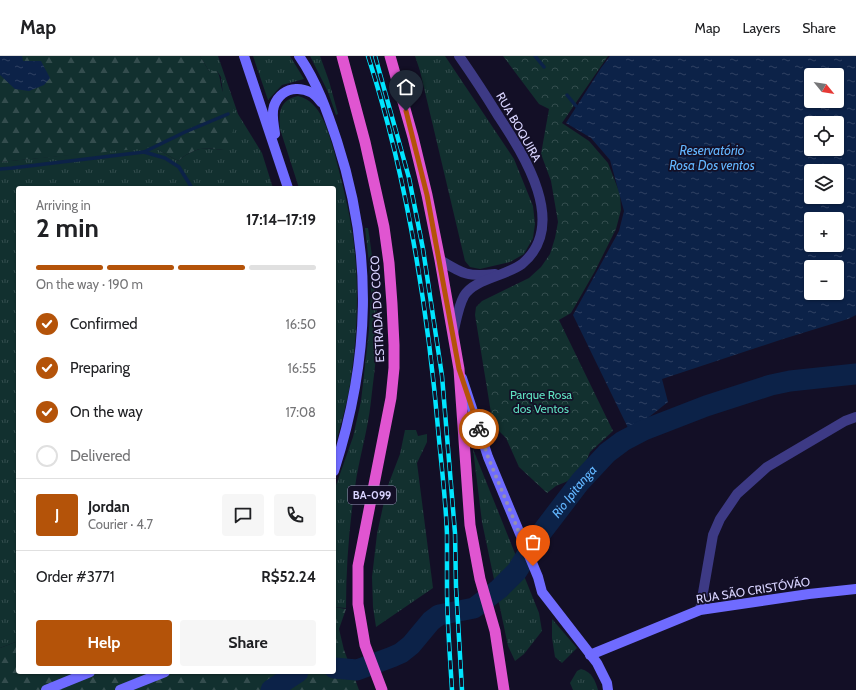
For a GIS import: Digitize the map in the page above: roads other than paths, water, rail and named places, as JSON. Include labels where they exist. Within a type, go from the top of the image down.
[{"type":"highway","points":[[337,56],[351,91]]},
{"type":"highway","points":[[342,56],[351,91]]},
{"type":"highway","points":[[390,56],[415,144],[440,260],[459,369],[470,524],[480,579],[495,631],[504,690]]},
{"type":"highway","name":"ESTRADA DO COCO","points":[[351,91],[365,142],[384,227],[389,270],[394,345],[394,368],[391,398],[358,566],[358,604],[365,645],[382,690]]},
{"type":"main road","points":[[244,56],[287,186]]},
{"type":"main road","points":[[299,56],[314,80],[328,114],[348,180],[361,253],[364,304],[362,343],[353,398],[343,444],[336,465]]},
{"type":"main road","points":[[277,153],[273,114],[277,100],[281,95],[293,89],[306,90],[316,96],[328,114]]},
{"type":"main road","points":[[459,369],[488,457],[538,577],[542,592],[597,663],[607,683],[608,690]]},
{"type":"main road","name":"RUA SÃO CRISTÓVÃO","points":[[590,655],[700,610],[856,589]]},
{"type":"main road","points":[[46,690],[85,674]]},
{"type":"main road","points":[[120,690],[160,674]]},
{"type":"street","name":"RUA BOQUIRA","points":[[453,336],[461,303],[467,292],[474,286],[523,263],[538,243],[543,223],[539,197],[519,148],[474,76],[459,56]]},
{"type":"street","name":"RUA BOQUIRA","points":[[440,260],[461,272],[471,275],[504,273]]},
{"type":"street","points":[[700,610],[713,535],[720,519],[736,494],[767,467],[845,421],[856,417]]},
{"type":"water","points":[[0,56],[22,56],[23,61],[41,61],[50,78],[44,85],[29,91],[15,89],[0,75]]},
{"type":"water","name":"Reservatório Rosa Dos ventos","points":[[610,56],[856,56],[856,315],[848,319],[662,379],[668,402],[630,432],[573,315],[619,231],[624,211],[610,160],[591,138],[566,123]]},
{"type":"waterway","points":[[535,56],[544,67]]},
{"type":"waterway","points":[[567,95],[576,106]]},
{"type":"waterway","points":[[144,152],[185,132],[228,114]]},
{"type":"waterway","points":[[0,169],[144,152],[165,158],[179,167],[191,186]]},
{"type":"waterway","name":"Rio Ipitanga","points":[[336,668],[357,670],[401,653],[411,645],[431,621],[439,615],[474,608],[499,589],[517,571],[538,537],[580,482],[607,453],[623,441],[644,430],[706,406],[771,385],[790,381],[856,374]]},
{"type":"waterway","name":"Rio Ipitanga","points":[[271,690],[295,674]]},
{"type":"railway","points":[[368,56],[382,103],[405,197],[429,342],[446,511],[447,587],[452,690]]},
{"type":"railway","points":[[375,56],[409,178],[423,249],[442,376],[455,533],[456,587],[462,690]]},
{"type":"park label","name":"Parque Rosa dos Ventos","points":[[541,401]]}]
